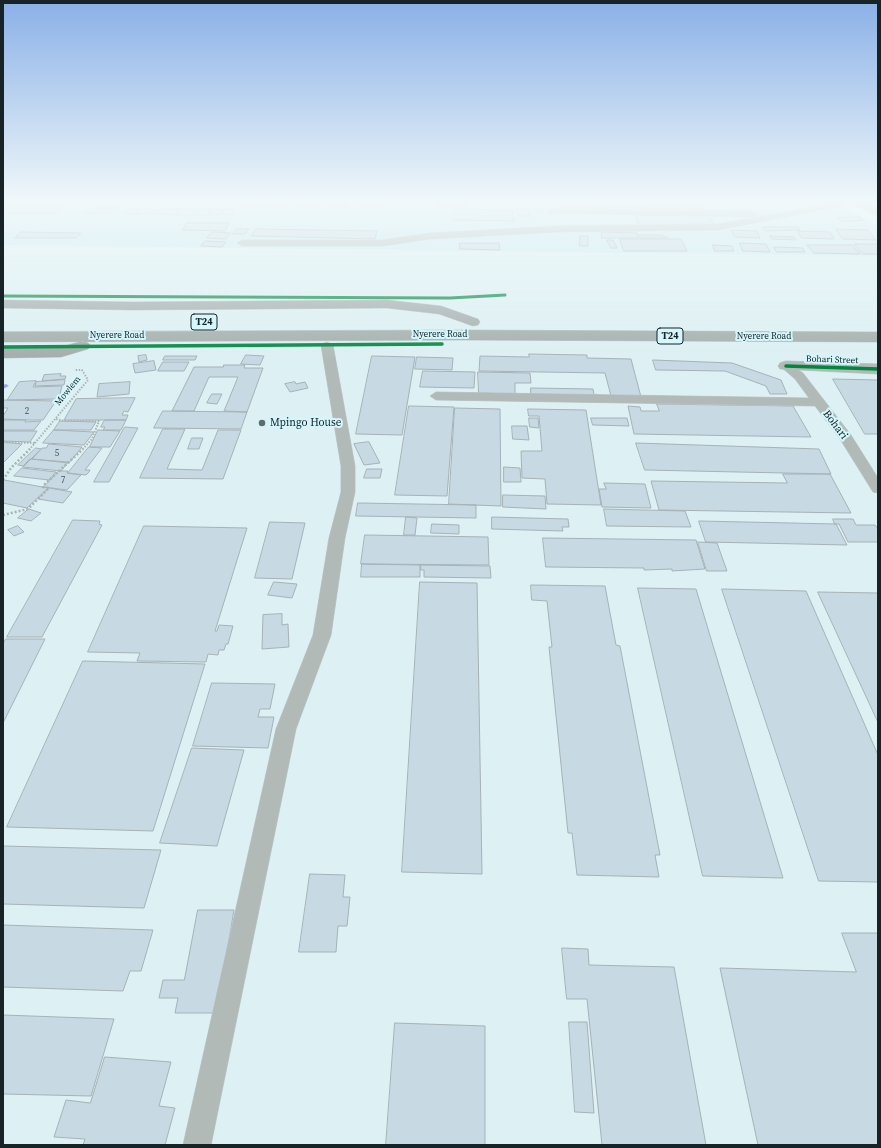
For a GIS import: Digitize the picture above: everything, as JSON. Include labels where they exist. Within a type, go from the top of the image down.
[{"type":"highway","points":[[3,304],[133,306],[387,304],[442,310],[473,322]]},
{"type":"highway","name":"Nyerere Road","points":[[3,323],[406,321],[878,323]]},
{"type":"highway","name":"Nyerere Road","points":[[3,337],[462,335],[878,337]]},
{"type":"highway","points":[[3,353],[61,352],[119,336]]},
{"type":"street","name":"Bohari Street","points":[[786,366],[878,369]]},
{"type":"lane","points":[[197,1145],[286,729],[322,635],[337,538],[348,492],[348,466],[327,345]]},
{"type":"lane","name":"Bohari","points":[[786,366],[799,376],[853,448],[878,489]]},
{"type":"lane","points":[[436,396],[818,402]]},
{"type":"path","points":[[3,515],[28,509],[49,488],[43,487],[45,484],[68,465],[92,439],[99,421],[64,421],[56,419]]},
{"type":"path","points":[[3,442],[36,443]]},
{"type":"shaded area","points":[[685,254],[878,254],[878,256]]},
{"type":"building","points":[[529,354],[587,355],[587,358],[631,359],[641,397],[611,396],[605,373],[479,371],[480,356],[529,357]]},
{"type":"building","points":[[146,355],[147,360],[139,362],[138,356]]},
{"type":"building","points":[[246,355],[264,356],[260,365],[241,364]]},
{"type":"building","points":[[165,356],[197,356],[195,360],[163,360]]},
{"type":"building","points":[[372,356],[415,357],[402,435],[356,434]]},
{"type":"building","points":[[417,357],[453,358],[452,370],[415,369]]},
{"type":"building","points":[[653,360],[732,363],[781,380],[787,394],[770,394],[766,386],[725,371],[656,370]]},
{"type":"building","points":[[154,361],[156,370],[135,373],[133,364]]},
{"type":"building","points":[[163,362],[189,362],[184,371],[158,371]]},
{"type":"building","points":[[224,365],[245,365],[244,368],[263,368],[247,412],[224,411],[238,377],[209,377],[194,411],[172,411],[194,367],[223,367]]},
{"type":"building","points":[[423,371],[475,372],[474,388],[420,387]]},
{"type":"building","points":[[478,372],[530,373],[531,383],[515,383],[515,394],[479,393]]},
{"type":"building","points":[[61,374],[60,376],[66,376],[65,379],[42,381],[44,375]]},
{"type":"building","points":[[833,379],[878,380],[878,434],[865,434]]},
{"type":"building","points":[[65,380],[64,385],[35,386],[36,382]]},
{"type":"building","points":[[36,381],[33,387],[62,386],[60,394],[62,394],[59,399],[7,400],[19,382]]},
{"type":"building","points":[[130,382],[129,394],[97,397],[99,384]]},
{"type":"building","points":[[295,382],[296,384],[305,382],[308,388],[290,392],[285,384]]},
{"type":"building","points":[[531,388],[593,389],[594,395],[597,394],[598,397],[531,395]]},
{"type":"building","points":[[212,394],[222,394],[217,404],[207,403]]},
{"type":"building","points":[[135,398],[128,412],[124,411],[122,415],[128,415],[126,420],[64,420],[76,399]]},
{"type":"building","points":[[3,400],[56,401],[43,420],[28,420],[3,419],[3,416],[8,408],[3,408]]},
{"type":"building","points":[[657,404],[793,406],[811,437],[634,434],[628,406],[640,407],[641,411],[659,411]]},
{"type":"building","points":[[409,406],[454,407],[447,496],[395,495]]},
{"type":"building","points":[[455,408],[500,409],[501,506],[449,504]]},
{"type":"building","points":[[528,409],[586,410],[601,505],[547,504],[545,479],[522,478],[521,451],[542,451],[539,416],[529,416]]},
{"type":"building","points":[[163,411],[247,412],[241,429],[154,428]]},
{"type":"building","points":[[529,418],[538,418],[539,428],[530,427]]},
{"type":"building","points":[[591,418],[627,418],[629,426],[593,425]]},
{"type":"building","points":[[3,420],[26,420],[25,422],[41,421],[34,430],[3,430]]},
{"type":"building","points":[[105,420],[126,420],[121,430],[103,430],[105,427],[101,427]]},
{"type":"building","points":[[60,421],[96,422],[91,430],[54,430]]},
{"type":"building","points":[[512,426],[527,426],[529,440],[513,439]]},
{"type":"building","points":[[125,427],[138,428],[109,482],[94,482]]},
{"type":"building","points":[[163,429],[185,429],[167,469],[202,470],[218,430],[241,430],[223,479],[140,478]]},
{"type":"building","points":[[54,430],[94,432],[84,445],[43,443]]},
{"type":"building","points":[[98,430],[120,431],[110,447],[90,447]]},
{"type":"building","points":[[3,431],[37,431],[30,442],[3,441]]},
{"type":"building","points":[[192,438],[203,438],[199,449],[188,449]]},
{"type":"building","points":[[3,442],[22,444],[4,462],[3,462]]},
{"type":"building","points":[[369,442],[380,463],[364,465],[354,444]]},
{"type":"building","points":[[636,443],[819,449],[831,474],[645,470]]},
{"type":"building","points":[[49,444],[82,447],[69,463],[32,459],[42,448],[46,448]]},
{"type":"building","points":[[89,447],[102,448],[85,470],[90,470],[89,472],[86,475],[68,473]]},
{"type":"building","points":[[36,448],[41,449],[24,466],[18,465]]},
{"type":"building","points":[[30,459],[68,462],[61,471],[23,467]]},
{"type":"building","points":[[504,467],[520,468],[521,482],[504,482]]},
{"type":"building","points":[[22,468],[56,472],[49,480],[14,476]]},
{"type":"building","points":[[367,469],[382,469],[380,478],[364,478]]},
{"type":"building","points":[[59,471],[68,471],[67,473],[81,475],[67,490],[44,487]]},
{"type":"building","points":[[783,474],[830,474],[851,513],[659,510],[651,481],[787,483]]},
{"type":"building","points":[[4,480],[48,488],[27,508],[3,503]]},
{"type":"building","points":[[604,483],[645,484],[651,508],[602,507],[599,489],[606,489]]},
{"type":"building","points":[[49,488],[72,492],[63,503],[38,499]]},
{"type":"building","points":[[503,495],[545,496],[546,509],[503,507]]},
{"type":"building","points":[[358,503],[476,505],[476,518],[356,516]]},
{"type":"building","points":[[29,509],[41,513],[31,521],[18,518]]},
{"type":"building","points":[[604,509],[685,511],[691,527],[607,526]]},
{"type":"building","points":[[406,517],[417,518],[415,535],[404,535]]},
{"type":"building","points":[[492,517],[568,519],[569,527],[562,527],[563,531],[492,529]]},
{"type":"building","points":[[833,519],[853,519],[856,525],[875,525],[878,529],[878,542],[848,542],[839,524],[835,524]]},
{"type":"building","points":[[73,520],[100,521],[99,524],[102,525],[42,637],[7,637]]},
{"type":"building","points":[[699,521],[836,524],[847,545],[706,542]]},
{"type":"building","points":[[270,522],[305,523],[292,579],[255,578]]},
{"type":"building","points":[[432,524],[459,525],[459,534],[431,533]]},
{"type":"building","points":[[18,526],[24,532],[14,536],[8,530]]},
{"type":"building","points":[[144,526],[247,528],[215,631],[217,631],[219,625],[233,626],[228,644],[226,644],[224,650],[219,650],[218,655],[208,654],[206,662],[137,661],[140,653],[88,652]]},
{"type":"building","points":[[365,535],[488,537],[489,565],[361,564]]},
{"type":"building","points":[[543,538],[696,540],[705,569],[672,571],[672,569],[644,570],[644,568],[546,567]]},
{"type":"building","points":[[698,542],[717,543],[727,571],[707,571]]},
{"type":"building","points":[[362,564],[420,565],[420,577],[361,577]]},
{"type":"building","points":[[421,565],[490,566],[491,578],[424,577],[424,570],[421,570]]},
{"type":"building","points":[[274,582],[297,584],[292,598],[268,595]]},
{"type":"building","points":[[420,582],[477,583],[482,874],[402,872]]},
{"type":"building","points":[[531,585],[605,586],[616,645],[620,646],[660,855],[655,855],[659,877],[577,875],[572,833],[568,833],[549,647],[552,647],[547,601],[532,600]]},
{"type":"building","points":[[638,588],[696,589],[783,878],[703,876]]},
{"type":"building","points":[[722,589],[806,591],[878,755],[878,882],[819,881]]},
{"type":"building","points":[[818,592],[878,593],[878,722]]},
{"type":"building","points":[[282,614],[282,625],[288,624],[289,647],[262,649],[263,615]]},
{"type":"building","points":[[6,639],[45,639],[3,723],[3,644]]},
{"type":"building","points":[[83,661],[205,664],[153,831],[7,827]]},
{"type":"building","points":[[212,683],[275,684],[270,709],[260,709],[258,717],[274,717],[268,748],[193,746]]},
{"type":"building","points":[[192,748],[244,750],[217,846],[160,843]]},
{"type":"building","points":[[3,846],[161,850],[144,908],[3,904]]},
{"type":"building","points":[[310,874],[345,875],[343,897],[350,897],[347,926],[338,926],[336,952],[299,952]]},
{"type":"building","points":[[198,910],[234,910],[217,1013],[175,1013],[178,998],[159,998],[163,980],[184,980]]},
{"type":"building","points":[[3,925],[153,930],[141,971],[130,971],[123,991],[3,987]]},
{"type":"building","points":[[842,933],[878,933],[878,1145],[758,1145],[720,968],[856,972]]},
{"type":"building","points":[[562,948],[588,949],[589,965],[674,967],[706,1145],[602,1145],[587,999],[567,999]]},
{"type":"building","points":[[3,1015],[114,1019],[91,1096],[3,1094]]},
{"type":"building","points":[[569,1022],[587,1022],[594,1113],[575,1112]]},
{"type":"building","points":[[395,1023],[485,1026],[485,1145],[386,1145]]},
{"type":"building","points":[[105,1057],[171,1062],[159,1106],[175,1108],[165,1145],[83,1145],[85,1139],[54,1137],[66,1100],[90,1103]]},
{"type":"cycle path","points":[[3,296],[450,298],[505,295]]},
{"type":"cycle path","points":[[3,347],[442,344]]},
{"type":"cycle path","points":[[786,366],[878,369]]},
{"type":"place","name":"Mpingo House","points":[[262,423]]}]
